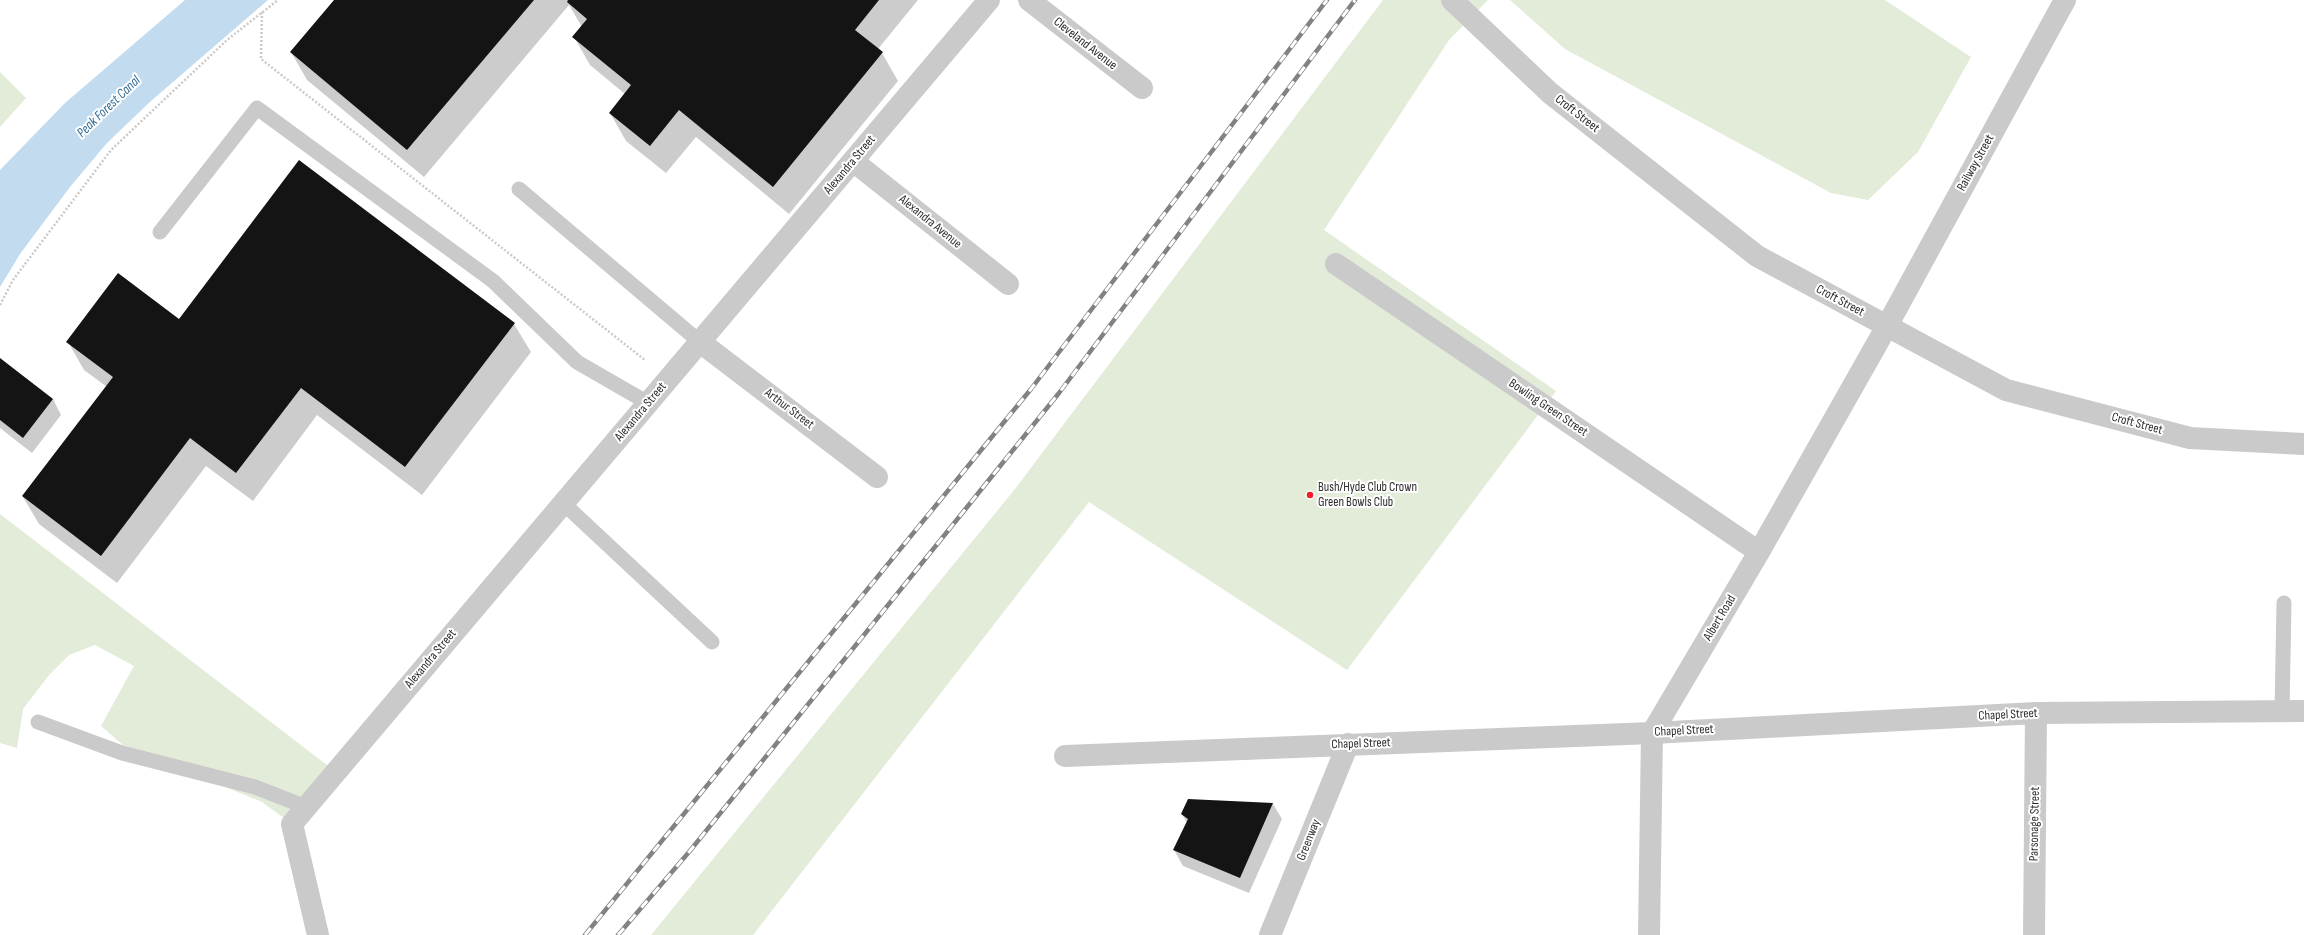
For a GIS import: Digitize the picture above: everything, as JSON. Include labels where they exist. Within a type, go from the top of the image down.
[{"type":"street","name":"Alexandra Street","points":[[318,935],[292,824],[989,0]]},
{"type":"street","name":"Cleveland Avenue","points":[[1029,0],[1142,88]]},
{"type":"street","name":"Railway Street","points":[[1887,326],[2065,0]]},
{"type":"street","name":"Croft Street","points":[[1454,2],[1550,92],[1757,256],[2006,390],[2190,438],[2304,444]]},
{"type":"street","name":"Alexandra Avenue","points":[[853,161],[1008,284]]},
{"type":"street","name":"Bowling Green Street","points":[[1336,264],[1759,552]]},
{"type":"street","name":"Albert Road","points":[[1649,935],[1652,733],[1759,552],[1887,326]]},
{"type":"street","name":"Arthur Street","points":[[700,342],[877,477]]},
{"type":"street","name":"Chapel Street","points":[[1065,756],[1652,733],[2036,713],[2304,711]]},
{"type":"street","name":"Parsonage Street","points":[[2034,935],[2036,713]]},
{"type":"street","name":"Greenway","points":[[1270,935],[1348,744]]},
{"type":"lane","points":[[160,232],[257,108],[493,281],[577,362],[648,403]]},
{"type":"lane","points":[[519,189],[700,342]]},
{"type":"lane","points":[[563,503],[712,642]]},
{"type":"lane","points":[[2282,711],[2284,604]]},
{"type":"lane","points":[[38,722],[122,753],[255,787],[306,807]]},
{"type":"path","points":[[0,305],[13,280],[111,150],[227,40],[278,0]]},
{"type":"path","points":[[262,12],[261,59],[669,379]]},
{"type":"green space","points":[[1383,0],[1488,0],[1449,40],[1324,230],[1556,391],[1347,670],[1089,502],[753,935],[651,935],[1015,489]]},
{"type":"green space","points":[[1510,0],[1885,0],[1971,57],[1918,152],[1868,200],[1831,193],[1565,49]]},
{"type":"green space","points":[[0,72],[26,98],[0,127]]},
{"type":"green space","points":[[0,514],[336,772],[292,824],[262,802],[123,745],[101,726],[134,666],[95,645],[69,655],[49,675],[23,709],[17,748],[0,743]]},
{"type":"water","name":"Peak Forest Canal","points":[[185,0],[268,0],[151,101],[107,143],[70,187],[20,254],[0,287],[0,170],[65,103]]},
{"type":"building","points":[[334,0],[534,0],[407,150],[290,52]]},
{"type":"building","points":[[568,0],[879,0],[855,30],[883,52],[773,187],[679,110],[650,146],[609,113],[631,85],[572,37],[587,19],[567,2]]},
{"type":"building","points":[[299,160],[515,323],[405,467],[301,388],[236,473],[190,438],[101,556],[22,496],[113,377],[66,342],[118,273],[179,319]]},
{"type":"building","points":[[0,358],[53,399],[23,438],[0,420]]},
{"type":"building","points":[[1188,799],[1273,803],[1240,878],[1173,850],[1188,819],[1181,814]]},
{"type":"railway","points":[[585,935],[1031,389],[1327,0]]},
{"type":"railway","points":[[618,935],[689,852],[1059,393],[1355,0]]},
{"type":"place","name":"Bush/Hyde Club Crown Green Bowls Club","points":[[1310,495]]}]
